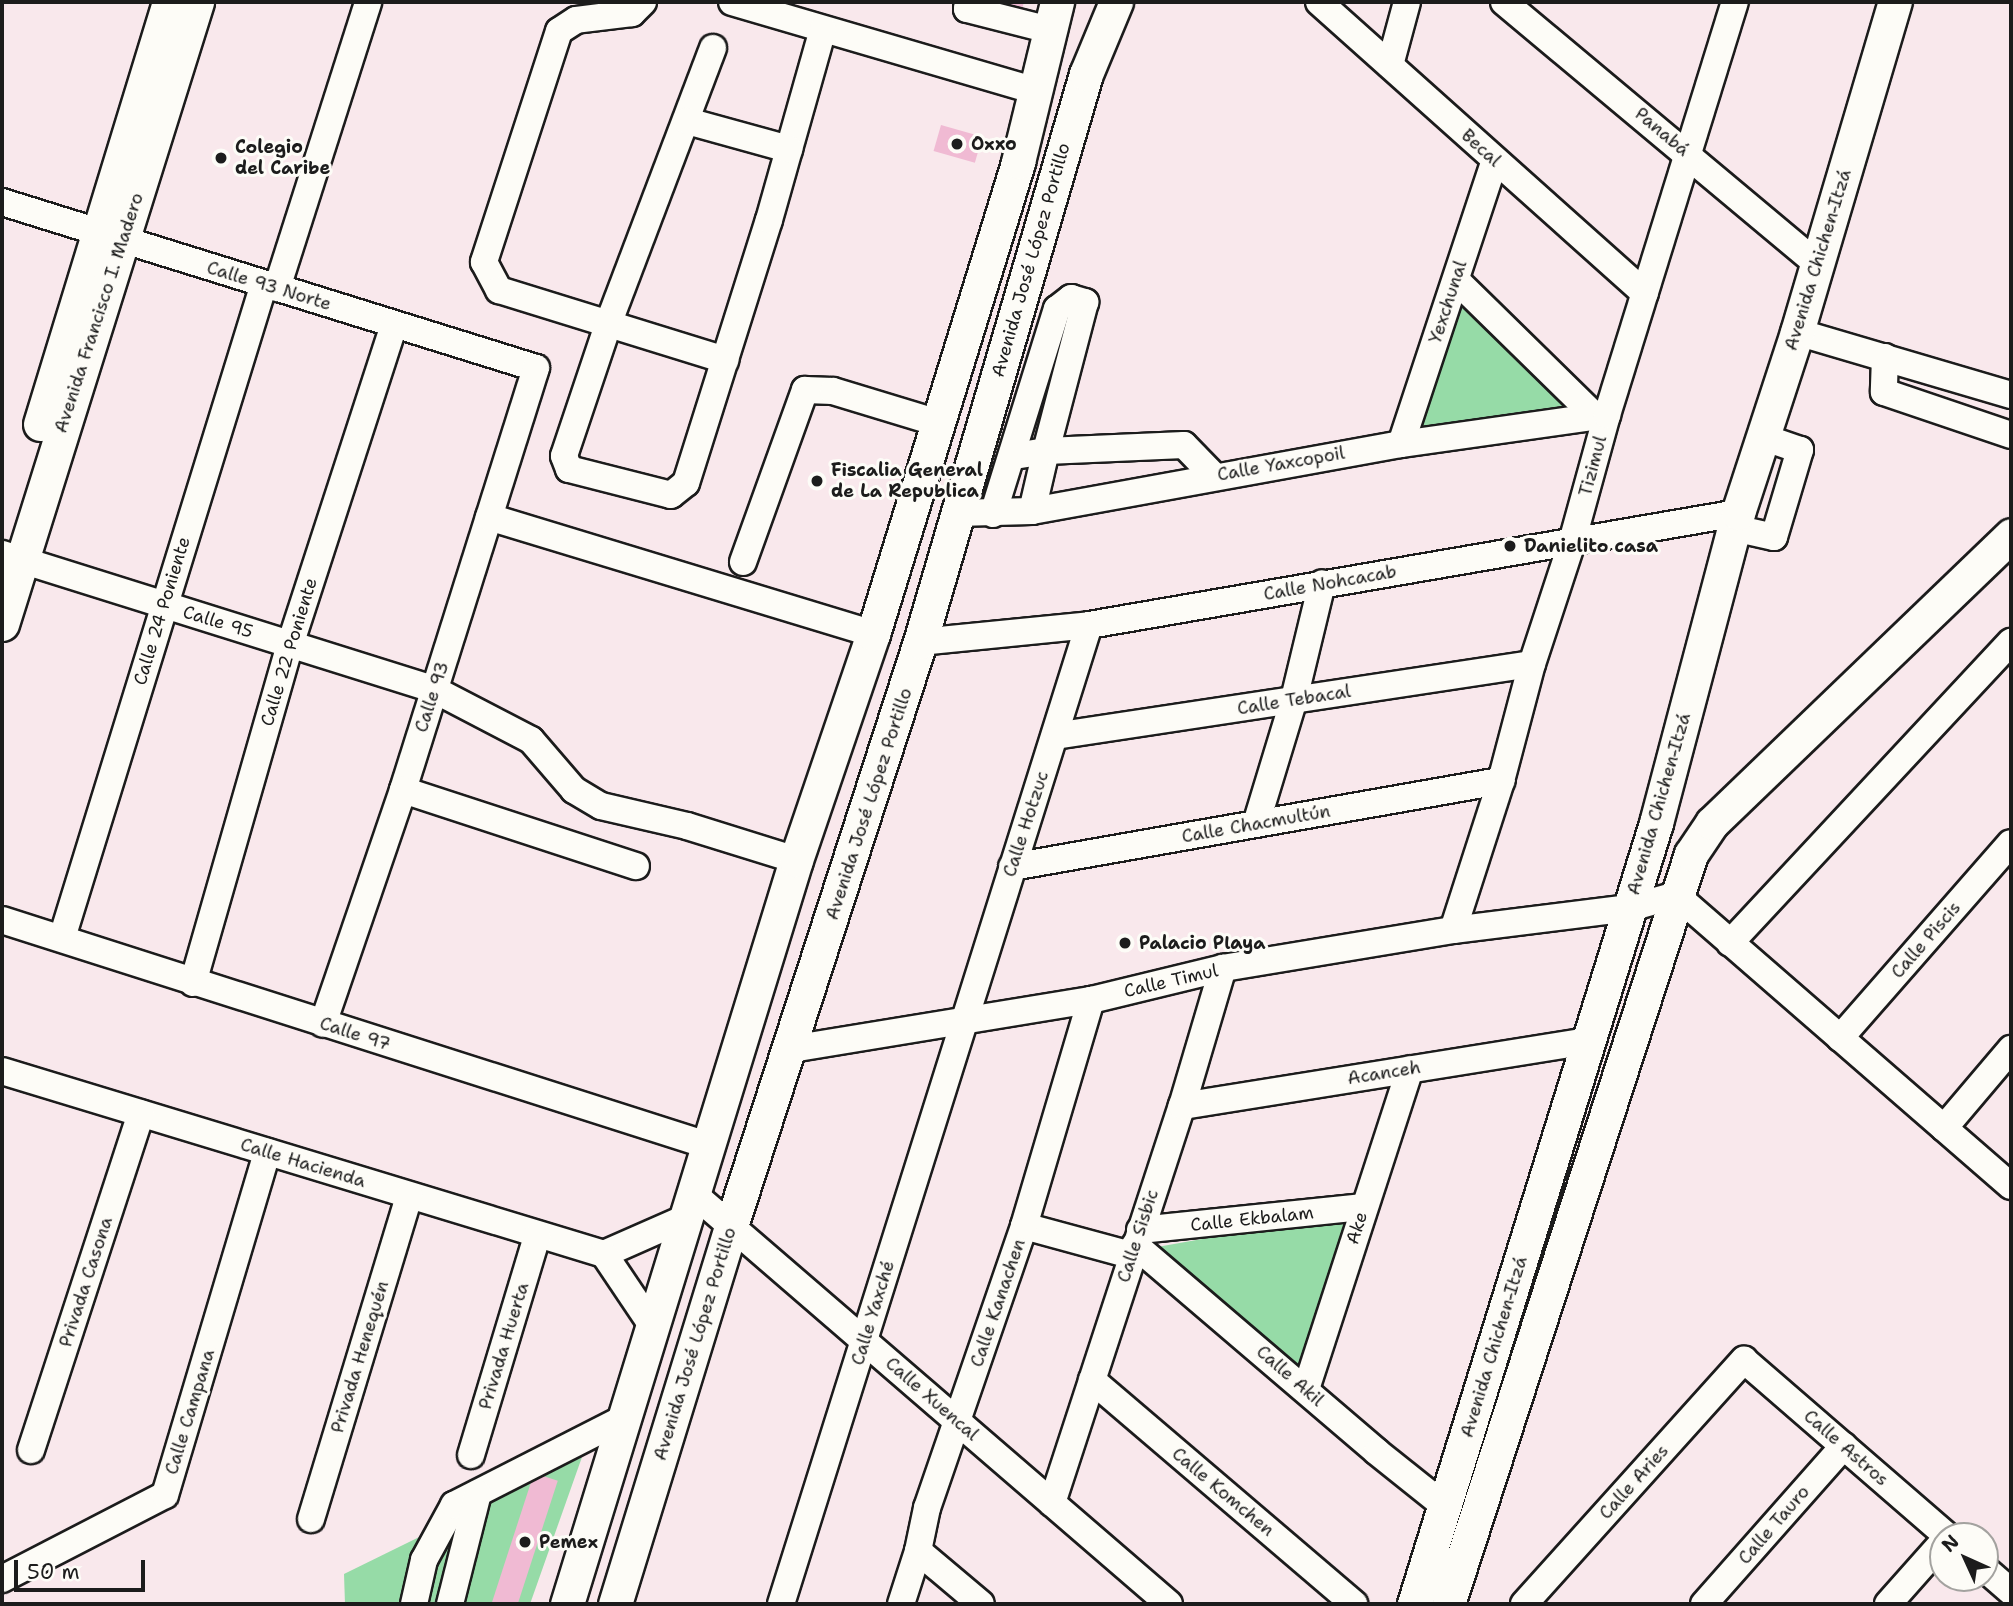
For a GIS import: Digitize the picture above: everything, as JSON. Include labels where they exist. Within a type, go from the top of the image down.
[{"type":"main road","name":"Avenida Francisco I. Madero","points":[[111,237],[169,2]]},
{"type":"main road","name":"Avenida Francisco I. Madero","points":[[2,624],[8,554],[111,237],[197,2]]},
{"type":"main road","name":"Avenida José López Portillo","points":[[615,1604],[732,1226],[920,642],[1086,74],[1116,2]]},
{"type":"main road","name":"Avenida Chichen-Itzá","points":[[1414,1604],[1645,859],[1736,521],[1818,265],[1895,2]]},
{"type":"main road","points":[[567,1604],[796,860],[873,634],[1018,162],[1036,91],[1043,15]]},
{"type":"main road","name":"Avenida Chichen-Itzá","points":[[1448,1604],[1689,859],[1712,823],[2008,544]]},
{"type":"main road","points":[[1645,859],[1664,864],[1689,859]]},
{"type":"street","name":"Calle 24 Poniente","points":[[61,938],[163,605],[368,2]]},
{"type":"street","points":[[643,2],[632,13],[576,20],[559,31],[484,262],[499,290],[725,360]]},
{"type":"street","points":[[732,2],[1036,91]]},
{"type":"street","points":[[968,2],[967,9],[1043,15]]},
{"type":"street","name":"Becal","points":[[1319,2],[1645,293]]},
{"type":"street","points":[[1390,65],[1407,2]]},
{"type":"street","name":"Panabá","points":[[1504,2],[1690,155],[1818,265]]},
{"type":"street","name":"Tizimul","points":[[1453,930],[1501,781],[1532,664],[1573,542],[1601,416],[1690,155],[1735,2]]},
{"type":"street","points":[[713,48],[608,325],[564,456],[569,469],[671,495],[686,483],[789,149],[823,29]]},
{"type":"street","points":[[687,121],[789,149]]},
{"type":"street","name":"Yexchunal","points":[[1401,444],[1495,160]]},
{"type":"street","name":"Calle 93 Norte","points":[[2,202],[536,368]]},
{"type":"street","points":[[1456,280],[1601,416]]},
{"type":"street","points":[[993,514],[1014,456],[1057,309],[1072,298],[1085,302],[1032,511]]},
{"type":"street","name":"Calle 22 Poniente","points":[[193,983],[290,645],[394,325]]},
{"type":"street","points":[[1797,332],[2011,395]]},
{"type":"street","points":[[1885,357],[1884,392],[2011,435]]},
{"type":"street","name":"Calle 93","points":[[323,1024],[403,790],[536,368]]},
{"type":"street","points":[[743,562],[805,390],[833,391],[938,423]]},
{"type":"street","name":"Calle Yaxcopoil","points":[[957,513],[1032,511],[1401,444],[1601,416]]},
{"type":"street","points":[[1014,456],[1046,451],[1184,444],[1214,476]]},
{"type":"street","points":[[489,517],[873,634]]},
{"type":"street","name":"Calle Nohcacab","points":[[920,642],[1089,625],[1573,542],[1736,521]]},
{"type":"street","name":"Calle 95","points":[[8,554],[435,690],[531,740],[574,790],[601,806],[701,830],[796,860]]},
{"type":"street","points":[[1256,824],[1294,699],[1322,583]]},
{"type":"street","name":"Calle Hotzuc","points":[[963,1022],[1089,625]]},
{"type":"street","points":[[1730,943],[2011,642]]},
{"type":"street","name":"Calle Tebacal","points":[[1055,736],[1532,664]]},
{"type":"street","name":"Calle Chacmultún","points":[[1012,867],[1501,781]]},
{"type":"street","points":[[403,790],[636,866]]},
{"type":"street","name":"Calle Piscis","points":[[1840,1038],[2011,843]]},
{"type":"street","points":[[1676,895],[2011,1186]]},
{"type":"street","name":"Calle Timul","points":[[791,1049],[1091,1000],[1223,968],[1453,930],[1630,908],[1676,895]]},
{"type":"street","name":"Calle 97","points":[[2,920],[710,1146]]},
{"type":"street","name":"Calle Sisbic","points":[[1052,1503],[1135,1243],[1182,1107],[1223,968]]},
{"type":"street","name":"Calle Kanachen","points":[[901,1604],[918,1551],[927,1508],[1024,1226],[1091,1000]]},
{"type":"street","name":"Calle Yaxché","points":[[781,1604],[963,1022]]},
{"type":"street","name":"Acanceh","points":[[1182,1107],[1587,1041]]},
{"type":"street","points":[[1944,1128],[2011,1049]]},
{"type":"street","name":"Ake","points":[[1306,1389],[1410,1069]]},
{"type":"street","name":"Calle Hacienda","points":[[2,1073],[604,1254]]},
{"type":"street","name":"Privada Casona","points":[[31,1450],[141,1114]]},
{"type":"street","name":"Calle Campana","points":[[2,1579],[165,1495],[267,1152]]},
{"type":"street","name":"Privada Henequén","points":[[311,1519],[409,1196]]},
{"type":"street","points":[[653,1327],[604,1254],[691,1206]]},
{"type":"street","name":"Calle Xuencal","points":[[691,1206],[732,1226],[1170,1604]]},
{"type":"street","name":"Calle Ekbalam","points":[[1135,1243],[1364,1207]]},
{"type":"street","points":[[1024,1226],[1135,1243]]},
{"type":"street","name":"Privada Huerta","points":[[471,1455],[537,1236]]},
{"type":"street","name":"Calle Akil","points":[[1135,1243],[1377,1452],[1446,1507]]},
{"type":"street","name":"Calle Astros","points":[[1744,1360],[1931,1522]]},
{"type":"street","name":"Calle Aries","points":[[1524,1604],[1744,1360]]},
{"type":"street","name":"Calle Komchen","points":[[1091,1380],[1354,1604]]},
{"type":"street","points":[[414,1604],[424,1560],[454,1505],[625,1418]]},
{"type":"street","name":"Calle Tauro","points":[[1704,1604],[1844,1446]]},
{"type":"street","points":[[450,1604],[478,1493]]},
{"type":"street","points":[[918,1551],[981,1604]]},
{"type":"street","points":[[1888,1604],[1929,1558]]},
{"type":"green space","points":[[1465,297],[1577,406],[1406,434]]},
{"type":"green space","points":[[1358,1211],[1302,1375],[1146,1249]]},
{"type":"green space","points":[[582,1457],[530,1604],[345,1604],[344,1574]]},
{"type":"building","points":[[999,2],[1024,2],[1022,9]]},
{"type":"building","name":"Oxxo","points":[[941,125],[982,137],[975,163],[934,151]]},
{"type":"building","name":"Pemex","points":[[534,1473],[558,1481],[518,1604],[491,1604]]},
{"type":"place","name":"Oxxo","points":[[957,144]]},
{"type":"place","name":"Colegio del Caribe","points":[[221,158]]},
{"type":"place","name":"Fiscalia General de La Republica","points":[[817,481]]},
{"type":"place","name":"Danielito casa","points":[[1510,546]]},
{"type":"place","name":"Palacio Playa","points":[[1125,943]]},
{"type":"place","name":"Pemex","points":[[525,1542]]}]
